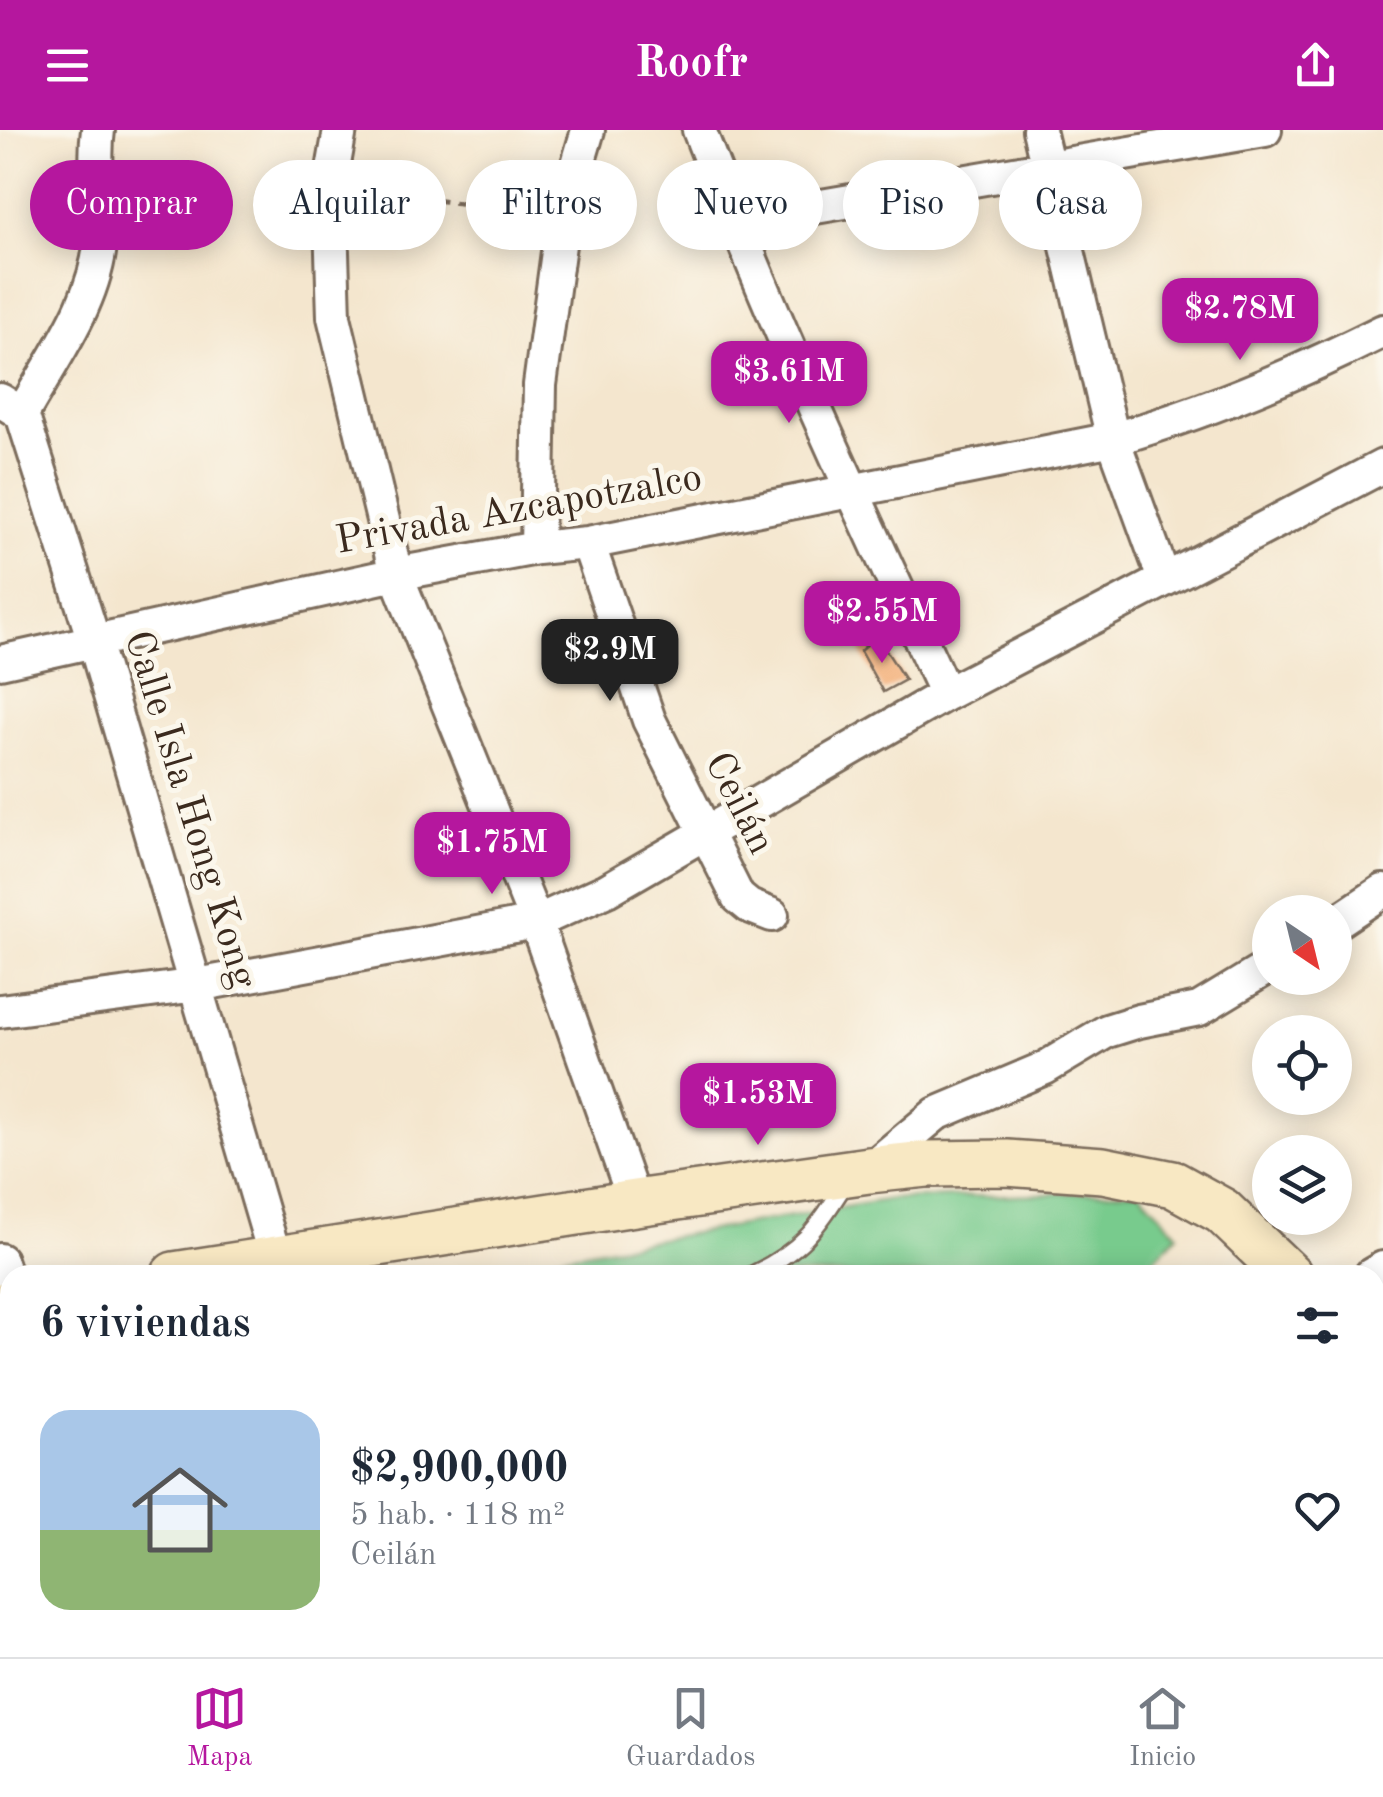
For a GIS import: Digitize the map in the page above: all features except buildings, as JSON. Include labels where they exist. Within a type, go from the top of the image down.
[{"type":"street","points":[[11,407],[89,292],[101,230],[95,152],[98,130]]},
{"type":"street","points":[[335,160],[340,130]]},
{"type":"street","points":[[579,160],[588,130]]},
{"type":"street","points":[[699,130],[711,160]]},
{"type":"street","points":[[1039,130],[1046,160]]},
{"type":"street","points":[[1098,160],[1266,130]]},
{"type":"street","points":[[823,206],[999,177]]},
{"type":"street","points":[[332,250],[334,317],[396,574],[536,922],[635,1202]]},
{"type":"street","points":[[537,548],[540,385],[558,250]]},
{"type":"street","points":[[747,250],[850,490],[946,694]]},
{"type":"street","points":[[1068,250],[1113,439],[1164,579]]},
{"type":"street","name":"Privada Azcapotzalco","points":[[0,662],[396,574],[537,548],[588,544],[1113,439],[1189,417],[1298,374],[1383,331]]},
{"type":"street","name":"Calle Isla Hong Kong","points":[[11,407],[94,640],[275,1257]]},
{"type":"street","points":[[0,1011],[198,986],[536,922],[607,890],[946,694],[1383,466]]},
{"type":"street","name":"Ceilán","points":[[588,544],[648,720],[738,896],[748,906],[772,915]]},
{"type":"street","points":[[1352,912],[1383,891]]},
{"type":"street","points":[[860,1172],[936,1114],[1045,1068],[1107,1031],[1199,1009],[1252,977]]},
{"type":"street","points":[[230,1265],[635,1202],[860,1172],[927,1164],[1006,1163],[1103,1170],[1173,1184],[1222,1211],[1279,1265]]},
{"type":"lane","points":[[770,1265],[806,1241],[860,1172]]},
{"type":"green space","points":[[1139,1191],[1178,1234],[1149,1265],[515,1265],[515,1264],[891,1199]]}]
